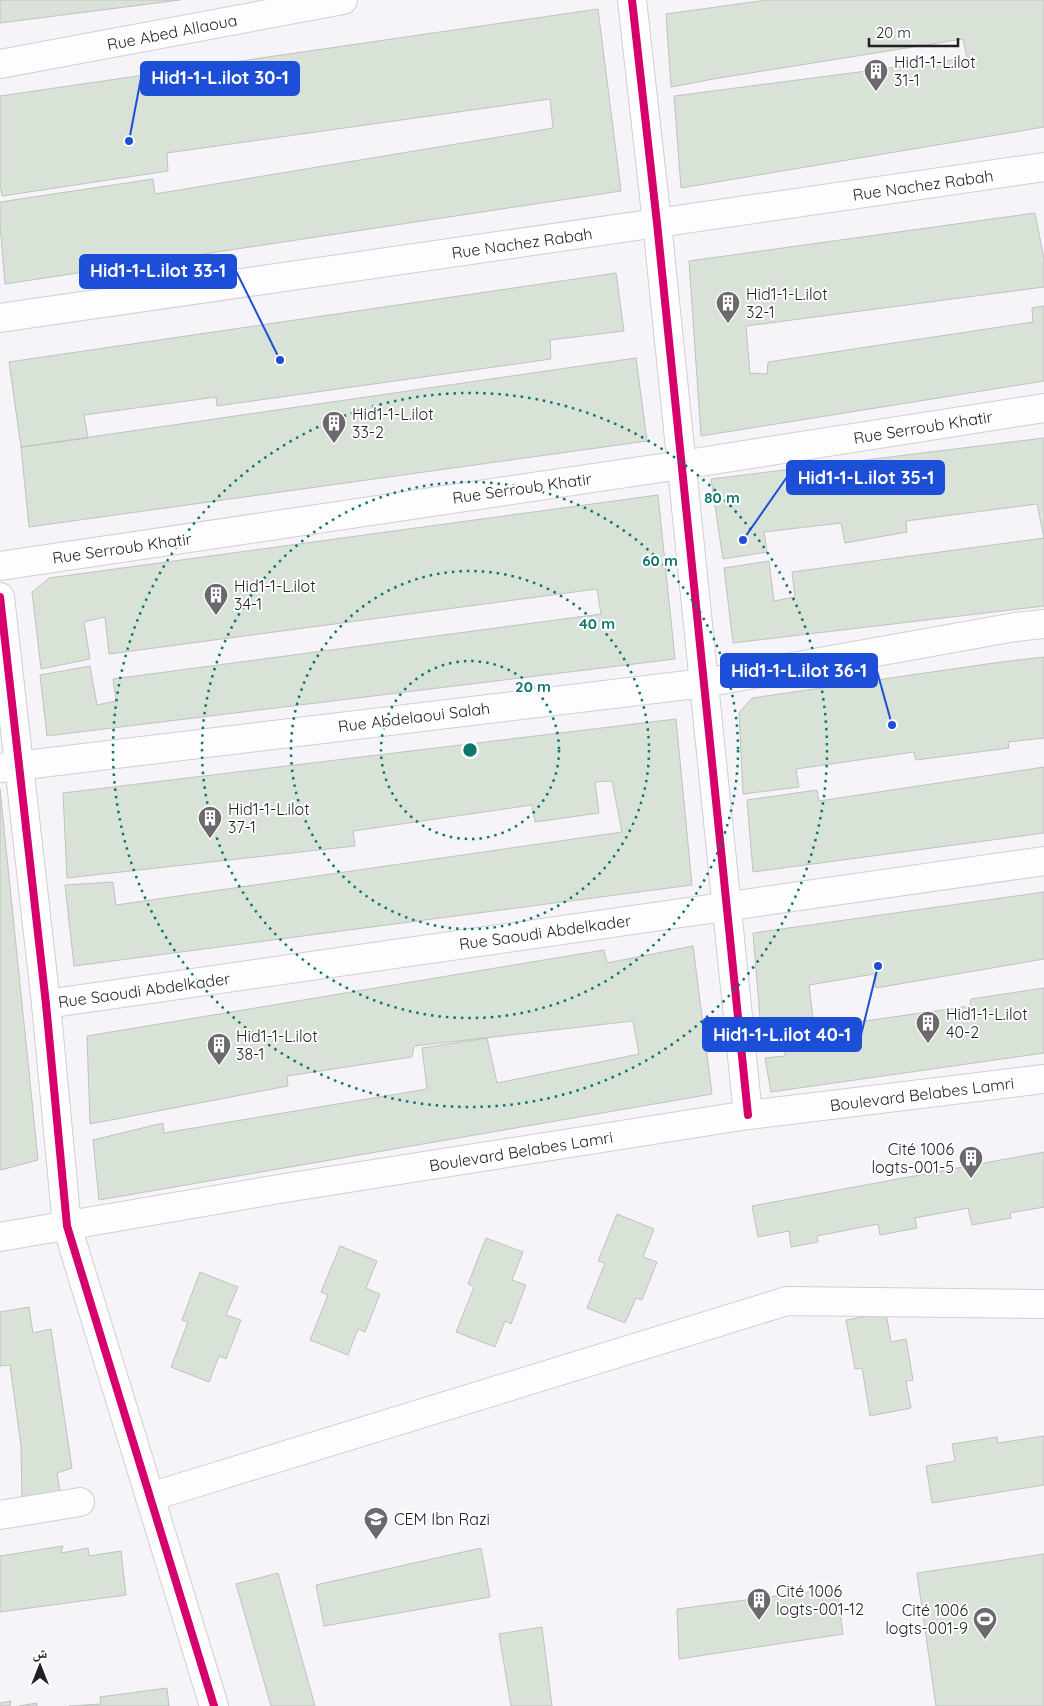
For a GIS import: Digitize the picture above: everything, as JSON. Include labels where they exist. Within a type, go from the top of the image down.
[{"type":"street","name":"Rue Abed Allaoua","points":[[0,64],[343,0]]},
{"type":"street","points":[[632,0],[657,223],[748,1115]]},
{"type":"street","name":"Rue Nachez Rabah","points":[[0,318],[1044,167]]},
{"type":"street","name":"Rue Serroub Khatir","points":[[0,566],[1044,408]]},
{"type":"street","points":[[0,597],[10,766],[46,1004],[67,1226],[214,1706]]},
{"type":"street","name":"Rue Abdelaoui Salah","points":[[10,766],[704,683],[1015,627],[1044,624]]},
{"type":"street","name":"Rue Saoudi Abdelkader","points":[[46,1004],[1044,861]]},
{"type":"street","name":"Boulevard Belabes Lamri","points":[[0,1236],[285,1188],[748,1115],[1044,1079]]},
{"type":"street","points":[[150,1497],[786,1301],[1044,1304]]},
{"type":"street","points":[[0,1515],[80,1502]]},
{"type":"building","points":[[0,0],[180,0],[0,23]]},
{"type":"building","name":"Hid1-1-L.ilot 31-1","points":[[767,0],[1044,0],[1044,127],[681,188],[674,96],[967,58],[963,39],[671,87],[666,14]]},
{"type":"building","points":[[598,9],[621,191],[5,284],[0,202],[153,179],[155,194],[553,128],[550,99],[167,153],[168,171],[2,196],[0,184],[0,96]]},
{"type":"building","name":"Hid1-1-L.ilot 32-1","points":[[1035,213],[1044,259],[1044,287],[746,326],[750,373],[767,374],[768,362],[1033,322],[1032,308],[1044,306],[1044,381],[701,436],[689,261]]},
{"type":"building","points":[[616,273],[624,331],[550,340],[551,359],[217,406],[216,397],[84,415],[88,438],[21,447],[9,362]]},
{"type":"building","name":"Hid1-1-L.ilot 33-2","points":[[636,358],[647,441],[29,527],[21,447]]},
{"type":"building","points":[[1044,438],[1044,538],[1037,504],[906,521],[907,532],[845,543],[841,523],[764,532],[767,552],[723,559],[711,479]]},
{"type":"building","name":"Hid1-1-L.ilot 34-1","points":[[658,495],[675,659],[47,736],[40,675],[90,666],[97,705],[116,701],[113,679],[601,614],[597,589],[109,654],[105,617],[84,622],[90,659],[41,669],[32,592],[49,578]]},
{"type":"building","points":[[1044,538],[1044,606],[733,643],[724,568],[769,561],[774,601],[795,597],[792,572]]},
{"type":"building","points":[[1044,657],[1044,738],[1008,742],[1009,748],[916,760],[914,752],[796,769],[799,787],[743,794],[739,713],[752,698]]},
{"type":"building","name":"Hid1-1-L.ilot 37-1","points":[[676,719],[692,885],[74,966],[65,885],[113,882],[116,905],[622,832],[612,781],[595,782],[599,813],[535,822],[532,805],[353,831],[355,846],[67,878],[63,793]]},
{"type":"building","points":[[1044,767],[1044,833],[753,872],[747,800],[817,790],[819,801]]},
{"type":"building","points":[[0,789],[38,1160],[1,1170],[0,1167]]},
{"type":"building","points":[[1044,892],[1044,959],[876,988],[874,974],[809,985],[815,1033],[762,1042],[753,933]]},
{"type":"building","name":"Hid1-1-L.ilot 38-1","points":[[693,946],[712,1094],[99,1200],[93,1140],[163,1123],[164,1133],[427,1089],[422,1048],[487,1038],[497,1083],[639,1054],[633,1021],[414,1046],[412,1057],[287,1076],[288,1086],[90,1124],[87,1036],[604,950],[607,963]]},
{"type":"building","name":"Hid1-1-L.ilot 40-2","points":[[1044,988],[1044,1053],[771,1092],[765,1058],[785,1056],[785,1048],[840,1040],[837,1025],[970,1006],[971,999]]},
{"type":"building","name":"Cité 1006 logts-001-5","points":[[1044,1152],[1044,1207],[1010,1213],[1011,1218],[972,1225],[968,1208],[915,1218],[917,1228],[880,1235],[878,1224],[817,1236],[818,1242],[791,1247],[789,1231],[758,1237],[752,1206]]},
{"type":"building","points":[[617,1214],[654,1229],[643,1257],[657,1262],[642,1300],[636,1298],[625,1323],[587,1308],[605,1263],[598,1261]]},
{"type":"building","points":[[486,1238],[523,1252],[512,1280],[526,1285],[511,1324],[505,1321],[495,1347],[456,1332],[474,1287],[468,1284]]},
{"type":"building","points":[[340,1246],[377,1261],[366,1288],[380,1294],[365,1332],[358,1329],[348,1355],[310,1340],[328,1295],[321,1292]]},
{"type":"building","points":[[200,1272],[238,1287],[226,1315],[241,1320],[226,1359],[219,1356],[209,1382],[171,1367],[188,1322],[182,1320]]},
{"type":"building","points":[[29,1307],[33,1333],[51,1329],[72,1468],[57,1473],[61,1497],[22,1503],[21,1446],[10,1365],[0,1366],[0,1312]]},
{"type":"building","points":[[886,1313],[891,1342],[906,1339],[913,1380],[906,1381],[911,1408],[870,1416],[862,1368],[855,1369],[846,1320]]},
{"type":"building","points":[[1044,1436],[1044,1485],[932,1503],[926,1466],[955,1461],[952,1444],[997,1437],[998,1443]]},
{"type":"building","points":[[63,1546],[61,1553],[88,1548],[89,1556],[121,1551],[126,1595],[0,1612],[0,1556]]},
{"type":"building","points":[[481,1548],[490,1597],[324,1626],[316,1585]]},
{"type":"building","name":"Cité 1006 logts-001-9","points":[[1044,1554],[1044,1706],[936,1706],[917,1573]]},
{"type":"building","points":[[278,1573],[315,1706],[271,1706],[236,1584]]},
{"type":"building","name":"Cité 1006 logts-001-12","points":[[837,1588],[843,1634],[679,1659],[677,1609]]},
{"type":"building","points":[[542,1627],[552,1706],[511,1706],[499,1634]]},
{"type":"building","points":[[167,1688],[169,1706],[69,1706],[101,1704],[100,1697]]},
{"type":"building","points":[[11,1701],[10,1706],[0,1706],[0,1703]]},
{"type":"building","points":[[37,1703],[37,1706],[19,1706]]},
{"type":"cycle path","points":[[632,0],[657,223],[748,1115]]},
{"type":"cycle path","points":[[0,597],[46,1004],[67,1226],[214,1706]]},
{"type":"place","name":"Hid1-1-L.ilot 31-1","points":[[876,92]]},
{"type":"place","name":"Hid1-1-L.ilot 30-1","points":[[129,141]]},
{"type":"place","name":"Hid1-1-L.ilot 32-1","points":[[728,324]]},
{"type":"place","name":"Hid1-1-L.ilot 33-1","points":[[280,360]]},
{"type":"place","name":"Hid1-1-L.ilot 33-2","points":[[334,444]]},
{"type":"place","name":"Hid1-1-L.ilot 35-1","points":[[743,540]]},
{"type":"place","name":"Hid1-1-L.ilot 34-1","points":[[216,616]]},
{"type":"place","name":"Hid1-1-L.ilot 36-1","points":[[892,725]]},
{"type":"place","name":"Hid1-1-L.ilot 37-1","points":[[210,839]]},
{"type":"place","name":"Hid1-1-L.ilot 40-1","points":[[878,966]]},
{"type":"place","name":"Hid1-1-L.ilot 40-2","points":[[928,1044]]},
{"type":"place","name":"Hid1-1-L.ilot 38-1","points":[[219,1066]]},
{"type":"place","name":"Cité 1006 logts-001-5","points":[[971,1179]]},
{"type":"place","name":"CEM Ibn Razi","points":[[376,1540]]},
{"type":"place","name":"Cité 1006 logts-001-12","points":[[759,1621]]},
{"type":"place","name":"Cité 1006 logts-001-9","points":[[985,1640]]}]
